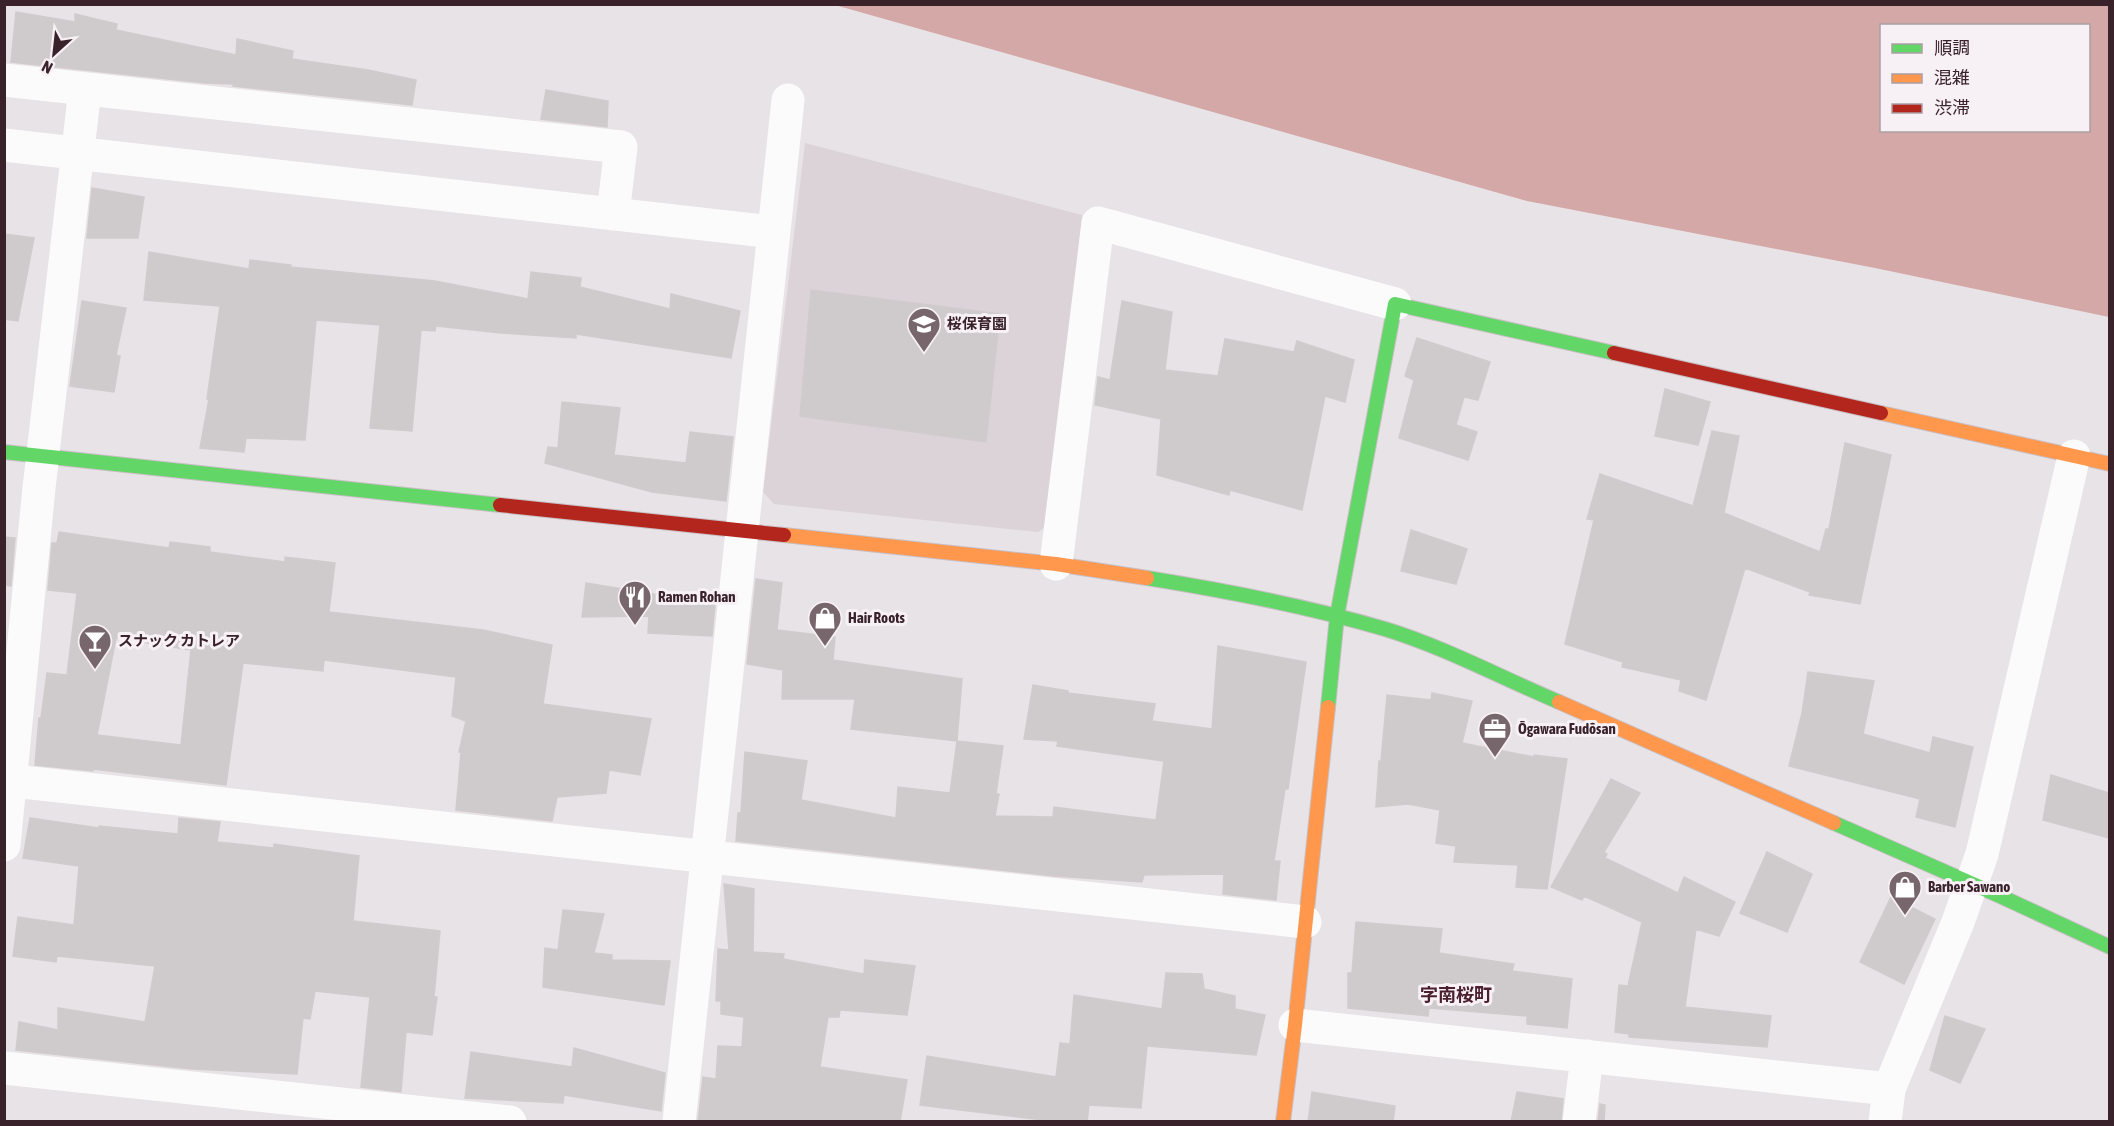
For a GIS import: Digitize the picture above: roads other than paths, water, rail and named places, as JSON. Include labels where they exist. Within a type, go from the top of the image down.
[{"type":"street","points":[[4,80],[621,147],[614,214]]},
{"type":"street","points":[[4,845],[8,780],[42,456],[85,89]]},
{"type":"street","points":[[679,1122],[788,100]]},
{"type":"street","points":[[4,145],[773,232]]},
{"type":"street","points":[[1056,564],[1098,223],[1395,304],[2109,464]]},
{"type":"street","points":[[1283,1122],[1337,616],[1395,304]]},
{"type":"street","points":[[4,452],[1056,564],[1235,592],[1387,630],[1448,654],[1972,884],[2109,947]]},
{"type":"street","points":[[1885,1122],[1889,1089],[1958,922],[1985,846],[2074,456]]},
{"type":"street","points":[[8,780],[1305,922]]},
{"type":"street","points":[[1295,1025],[1889,1089]]},
{"type":"street","points":[[1579,1122],[1587,1056]]},
{"type":"street","points":[[4,1068],[510,1122]]},
{"type":"place","name":"桜保育園","points":[[924,353]]},
{"type":"place","name":"Ramen Rohan","points":[[635,626]]},
{"type":"place","name":"Hair Roots","points":[[825,647]]},
{"type":"place","name":"スナック カトレア","points":[[95,670]]},
{"type":"place","name":"Ōgawara Fudōsan","points":[[1495,758]]},
{"type":"place","name":"Barber Sawano","points":[[1905,916]]},
{"type":"district","name":"字南桜町","points":[[1456,995]]}]
